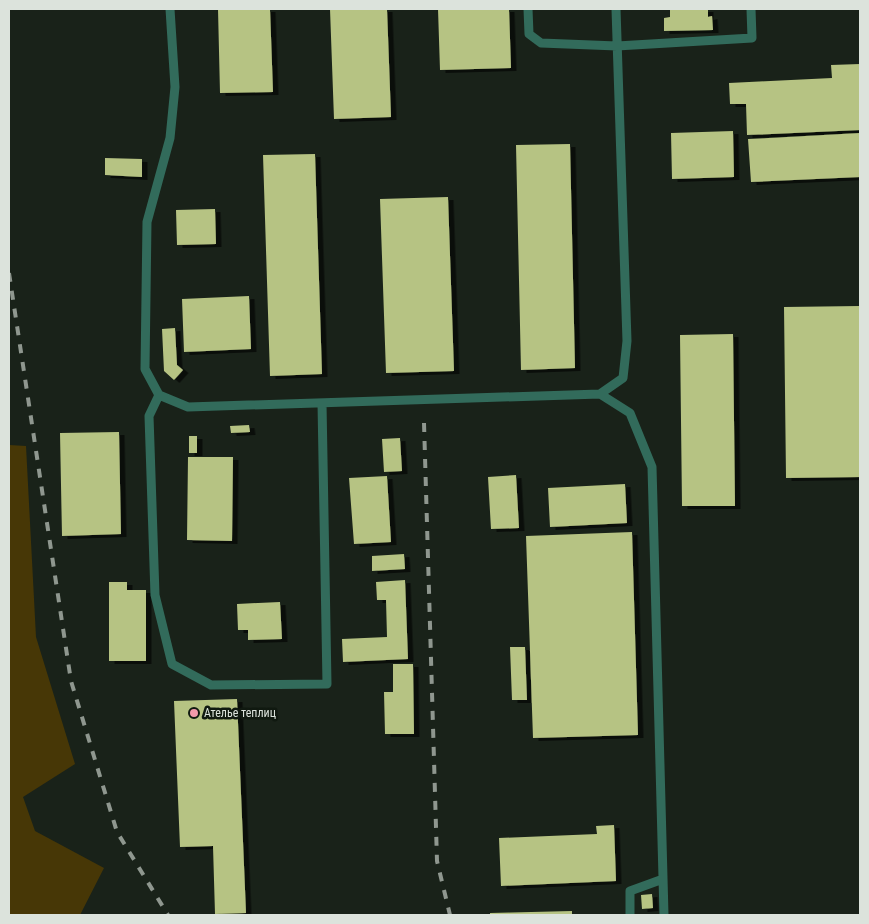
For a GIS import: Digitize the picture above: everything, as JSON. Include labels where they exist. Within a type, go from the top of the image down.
[{"type":"lane","points":[[170,9],[175,87],[170,138],[147,222],[145,369],[159,395],[188,408],[600,394],[623,378],[627,341],[616,9]]},
{"type":"lane","points":[[528,9],[529,34],[541,43],[617,46],[752,38],[751,9]]},
{"type":"lane","points":[[600,394],[630,413],[652,467],[664,915]]},
{"type":"lane","points":[[159,395],[149,416],[155,595],[172,664],[211,685],[327,684],[322,403]]},
{"type":"lane","points":[[630,915],[630,891],[663,879]]},
{"type":"shaded area","points":[[9,445],[26,446],[36,637],[75,764],[23,797],[35,831],[104,868],[80,915],[9,915]]},
{"type":"building","points":[[218,9],[270,9],[273,92],[220,93]]},
{"type":"building","points":[[330,9],[387,9],[391,117],[334,119]]},
{"type":"building","points":[[438,9],[509,9],[511,68],[440,70]]},
{"type":"building","points":[[670,9],[708,9],[708,17],[712,16],[713,30],[664,31],[664,18],[670,17]]},
{"type":"building","points":[[860,64],[860,130],[747,135],[746,104],[730,104],[729,83],[832,78],[831,65]]},
{"type":"building","points":[[733,131],[734,177],[672,179],[671,133]]},
{"type":"building","points":[[860,133],[860,177],[751,182],[748,139]]},
{"type":"building","points":[[570,144],[575,368],[521,370],[516,145]]},
{"type":"building","points":[[315,154],[322,374],[270,376],[263,155]]},
{"type":"building","points":[[105,158],[142,159],[142,177],[105,175]]},
{"type":"building","points":[[448,197],[454,371],[386,373],[380,199]]},
{"type":"building","points":[[215,209],[216,244],[177,245],[176,210]]},
{"type":"building","points":[[249,296],[251,349],[184,352],[182,299]]},
{"type":"building","points":[[860,306],[860,477],[786,478],[784,307]]},
{"type":"building","points":[[175,328],[177,365],[183,370],[174,380],[164,371],[162,329]]},
{"type":"building","points":[[733,334],[735,506],[682,506],[680,335]]},
{"type":"building","points":[[249,425],[250,432],[231,433],[230,426]]},
{"type":"building","points":[[119,432],[121,534],[62,536],[60,433]]},
{"type":"building","points":[[189,436],[197,436],[197,453],[189,453]]},
{"type":"building","points":[[400,438],[402,471],[384,472],[382,439]]},
{"type":"building","points":[[188,457],[233,457],[232,541],[187,540]]},
{"type":"building","points":[[516,475],[519,528],[491,529],[488,477]]},
{"type":"building","points":[[387,476],[391,542],[354,544],[349,478]]},
{"type":"building","points":[[625,484],[627,523],[550,527],[548,488]]},
{"type":"building","points":[[632,532],[638,735],[533,738],[526,536]]},
{"type":"building","points":[[404,554],[405,569],[372,571],[372,556]]},
{"type":"building","points":[[405,580],[408,659],[343,662],[342,639],[387,637],[386,600],[377,600],[376,582]]},
{"type":"building","points":[[109,582],[127,582],[127,590],[146,590],[146,661],[109,661]]},
{"type":"building","points":[[280,602],[282,639],[248,640],[248,630],[238,630],[237,604]]},
{"type":"building","points":[[510,647],[525,647],[527,700],[512,700]]},
{"type":"building","points":[[393,664],[413,664],[414,734],[385,734],[384,692],[393,692]]},
{"type":"building","points":[[237,699],[246,913],[215,914],[213,846],[180,847],[174,701]]},
{"type":"building","points":[[614,825],[616,881],[501,886],[499,838],[597,834],[596,826]]},
{"type":"building","points":[[652,894],[653,908],[642,909],[641,895]]},
{"type":"building","points":[[572,911],[572,915],[490,915],[490,913]]},
{"type":"railway","points":[[9,273],[71,681],[117,832],[168,915]]},
{"type":"railway","points":[[424,423],[437,861],[450,915]]},
{"type":"place","name":"Ателье теплиц","points":[[194,713]]}]
